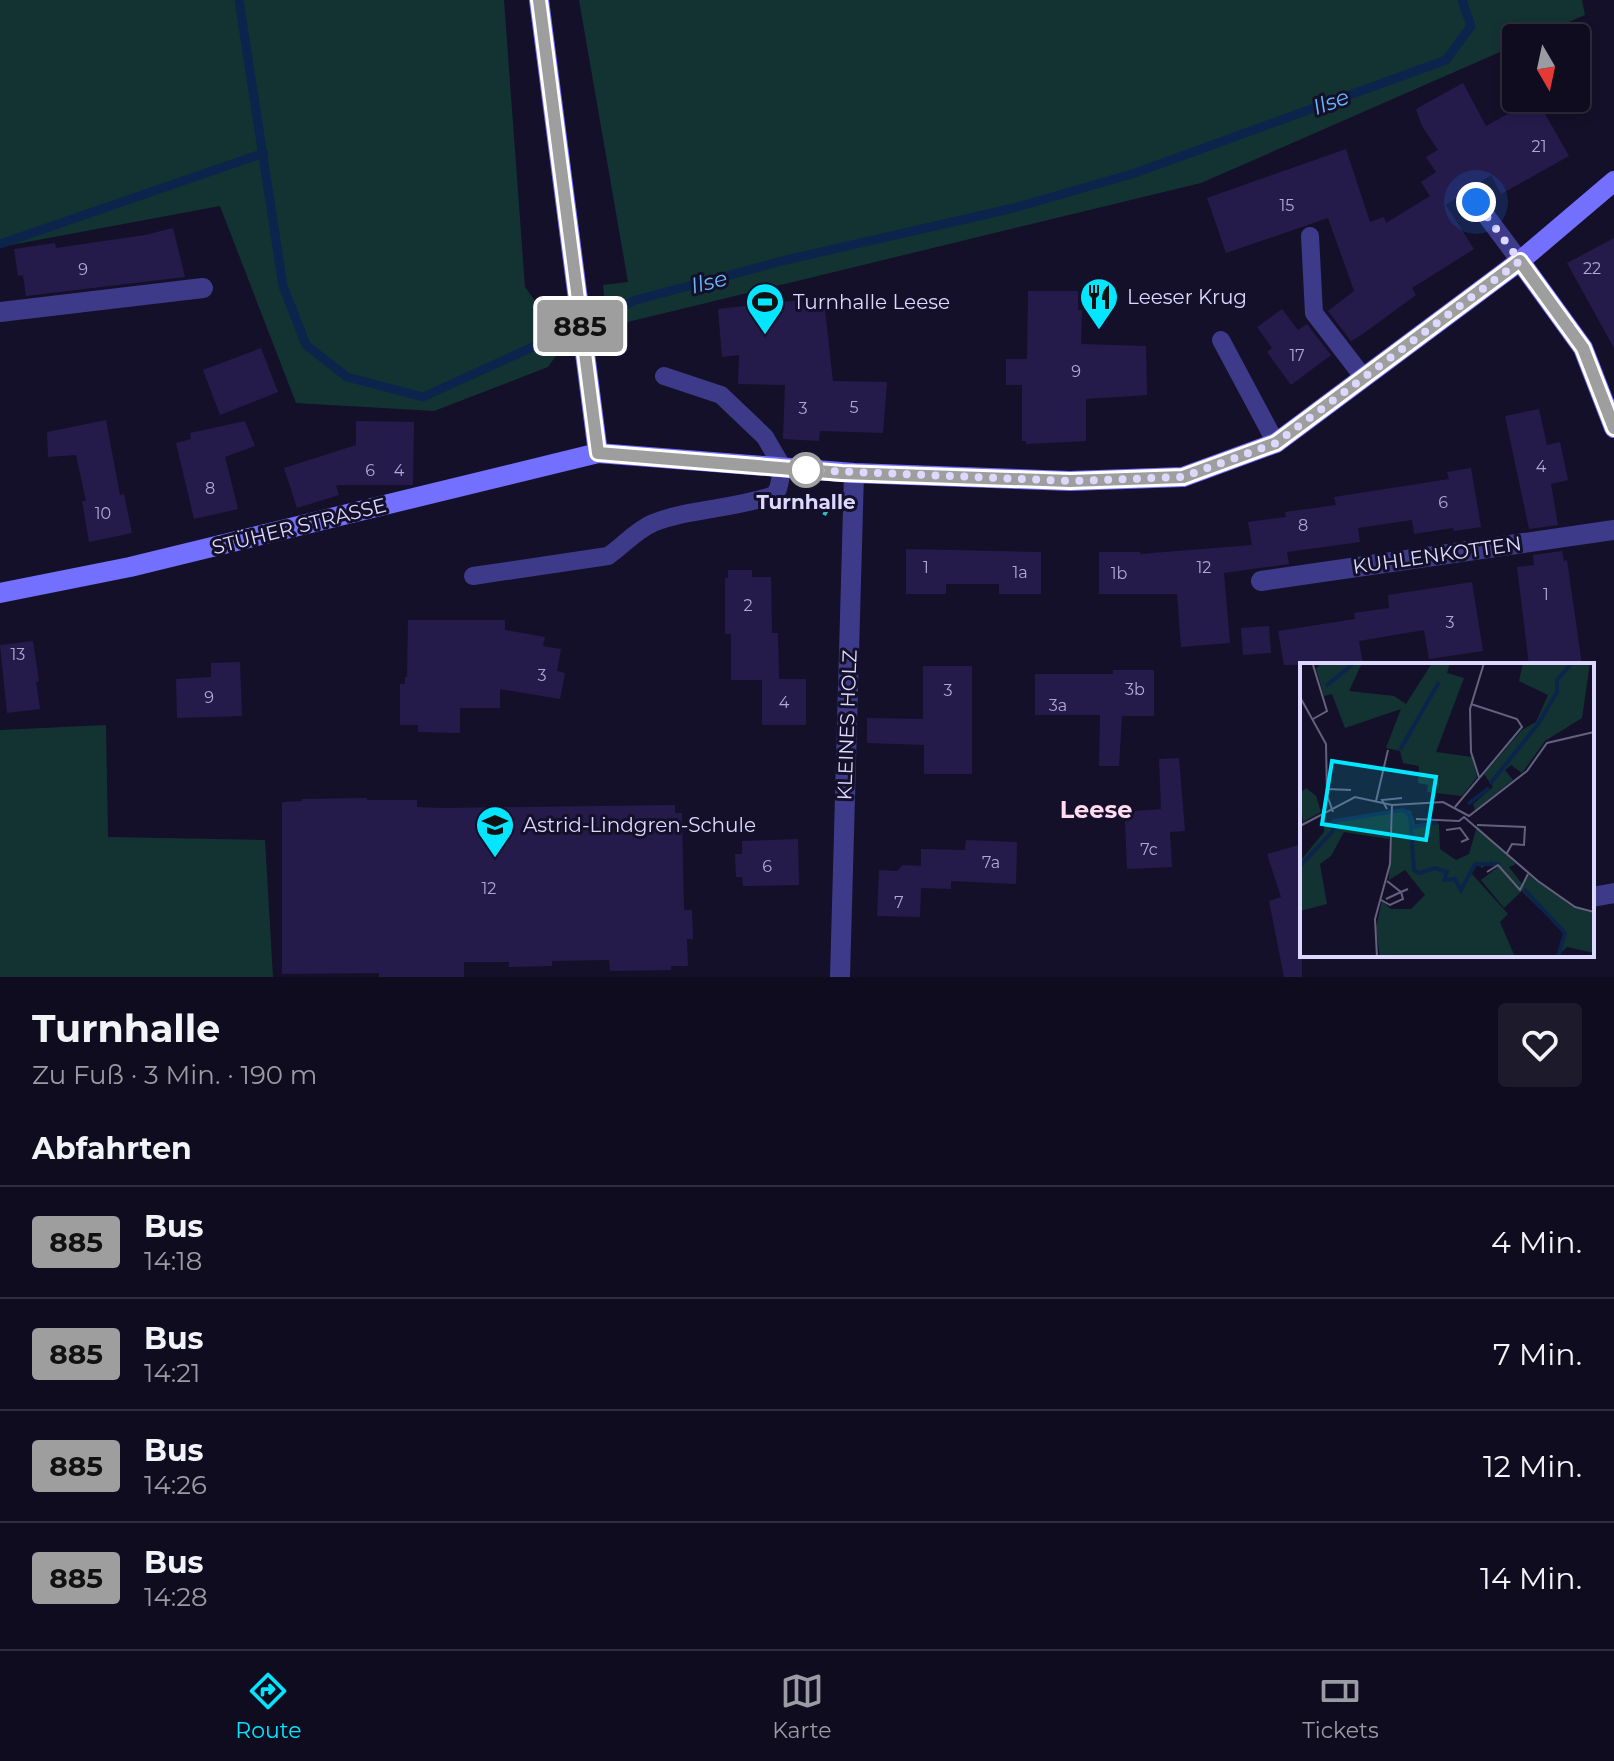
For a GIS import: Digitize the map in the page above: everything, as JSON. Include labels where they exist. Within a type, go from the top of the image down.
[{"type":"main road","points":[[539,0],[598,453]]},
{"type":"main road","name":"STÜHER STRASSE","points":[[0,593],[130,567],[598,453],[854,473],[1070,481],[1183,477],[1276,443],[1520,261],[1614,181]]},
{"type":"main road","points":[[1520,261],[1583,348],[1614,428]]},
{"type":"street","points":[[0,312],[203,288]]},
{"type":"street","name":"KLEINES HOLZ","points":[[840,977],[854,473]]},
{"type":"street","name":"KUHLENKOTTEN","points":[[1261,581],[1614,530]]},
{"type":"street","points":[[1594,897],[1614,893]]},
{"type":"lane","points":[[1476,202],[1520,261]]},
{"type":"lane","points":[[1310,236],[1314,313],[1364,378]]},
{"type":"lane","points":[[1221,340],[1276,443]]},
{"type":"lane","points":[[473,576],[608,556],[632,534],[654,523],[774,495],[783,468],[765,437],[721,395],[664,376]]},
{"type":"green space","points":[[0,0],[504,0],[525,287],[565,343],[548,367],[434,411],[296,403],[220,206],[0,247]]},
{"type":"green space","points":[[579,0],[1582,0],[1585,15],[1564,24],[1502,24],[1502,51],[1201,183],[607,327],[603,285],[628,282]]},
{"type":"green space","points":[[106,725],[108,837],[265,840],[273,977],[0,977],[0,730]]},
{"type":"building","points":[[1463,83],[1486,126],[1511,112],[1544,112],[1569,156],[1501,194],[1491,175],[1446,205],[1474,249],[1412,288],[1416,295],[1351,341],[1328,311],[1354,291],[1328,218],[1226,253],[1207,198],[1346,149],[1370,222],[1384,217],[1386,223],[1430,196],[1421,182],[1436,172],[1426,157],[1438,150],[1422,126],[1416,109]]},
{"type":"building","points":[[173,228],[185,277],[26,296],[23,275],[18,276],[14,249],[55,243],[56,248]]},
{"type":"building","points":[[1614,238],[1614,348],[1567,263]]},
{"type":"building","points":[[1028,291],[1078,291],[1078,310],[1082,310],[1081,344],[1146,346],[1147,395],[1086,399],[1086,441],[1026,444],[1022,441],[1022,385],[1006,385],[1006,359],[1027,359]]},
{"type":"building","points":[[801,300],[802,303],[824,301],[833,381],[887,382],[883,433],[820,431],[819,441],[783,439],[785,385],[738,384],[739,355],[722,357],[718,309]]},
{"type":"building","points":[[1282,309],[1298,330],[1307,324],[1331,355],[1291,385],[1267,352],[1272,348],[1257,327]]},
{"type":"building","points":[[261,348],[278,392],[220,415],[203,370]]},
{"type":"building","points":[[1539,409],[1547,445],[1560,442],[1568,480],[1551,484],[1558,525],[1529,529],[1505,416]]},
{"type":"building","points":[[106,420],[120,495],[124,494],[132,533],[89,542],[82,501],[86,501],[76,455],[48,457],[47,432]]},
{"type":"building","points":[[245,421],[255,446],[225,457],[238,509],[194,519],[176,443],[191,439],[190,433]]},
{"type":"building","points":[[356,421],[414,422],[413,485],[336,485],[339,495],[297,508],[284,468],[356,445]]},
{"type":"building","points":[[1471,468],[1481,527],[1414,534],[1412,520],[1358,528],[1360,542],[1287,552],[1289,564],[1224,573],[1230,643],[1181,647],[1177,594],[1099,594],[1099,552],[1140,554],[1252,545],[1248,522],[1286,517],[1285,512],[1336,505],[1334,497],[1449,479],[1447,472]]},
{"type":"building","points":[[906,549],[1041,552],[1041,594],[999,594],[999,584],[946,584],[946,594],[906,594]]},
{"type":"building","points":[[1562,551],[1564,561],[1567,560],[1582,663],[1529,663],[1517,567],[1534,565],[1533,555]]},
{"type":"building","points":[[728,570],[752,570],[752,577],[771,577],[772,633],[778,633],[779,679],[806,679],[806,725],[762,725],[762,680],[731,680],[731,634],[725,634],[725,578],[728,578]]},
{"type":"building","points":[[1472,582],[1483,651],[1429,659],[1424,630],[1359,641],[1363,663],[1284,665],[1278,631],[1355,619],[1354,613],[1389,608],[1388,595]]},
{"type":"building","points":[[408,620],[505,620],[505,630],[545,637],[543,646],[561,649],[557,671],[565,673],[560,699],[500,689],[500,708],[460,708],[460,733],[418,732],[418,725],[400,725],[400,684],[405,684],[407,677]]},
{"type":"building","points":[[1269,626],[1271,653],[1243,655],[1241,628]]},
{"type":"building","points":[[33,641],[40,709],[7,713],[0,645]]},
{"type":"building","points":[[240,662],[242,716],[177,718],[176,679],[211,677],[211,663]]},
{"type":"building","points":[[923,666],[972,666],[972,774],[924,774],[924,745],[867,743],[867,718],[923,719]]},
{"type":"building","points":[[1113,670],[1154,670],[1154,716],[1122,716],[1119,766],[1099,766],[1100,715],[1035,715],[1035,674],[1113,674]]},
{"type":"building","points":[[1179,758],[1185,831],[1170,832],[1172,867],[1127,869],[1125,821],[1135,811],[1161,809],[1159,759]]},
{"type":"building","points":[[367,798],[417,800],[417,807],[441,808],[675,805],[675,813],[682,813],[684,910],[692,910],[693,939],[687,939],[688,966],[671,966],[671,970],[610,971],[609,960],[552,961],[552,966],[509,967],[509,962],[464,962],[464,977],[379,977],[379,973],[282,974],[282,802]]},
{"type":"building","points":[[798,839],[799,885],[743,886],[742,877],[736,877],[735,854],[742,854],[742,841]]},
{"type":"building","points":[[966,840],[1017,842],[1016,884],[951,881],[951,889],[921,888],[920,917],[877,916],[879,870],[897,871],[903,865],[921,866],[921,849],[965,850]]},
{"type":"building","points":[[1300,845],[1302,977],[1284,977],[1269,901],[1281,897],[1267,854]]},
{"type":"waterway","name":"Ilse","points":[[239,0],[283,286],[306,345],[347,377],[423,397],[636,300],[786,260],[1014,208],[1135,173],[1446,60],[1471,26],[1462,0]]},
{"type":"waterway","points":[[0,244],[264,153]]},
{"type":"bus line","name":"885","points":[[539,0],[598,453],[842,473],[1070,481],[1183,477],[1276,443],[1520,261],[1583,348],[1614,428]]},
{"type":"place","name":"Leeser Krug","points":[[1099,331]]},
{"type":"place","name":"Turnhalle Leese","points":[[765,336]]},
{"type":"place","name":"Turnhalle","points":[[806,470]]},
{"type":"place","name":"Astrid-Lindgren-Schule","points":[[495,859]]},
{"type":"district","name":"Leese","points":[[1096,809]]},
{"type":"route","points":[[806,470],[1070,481],[1183,477],[1276,443],[1520,261],[1476,202]]}]
